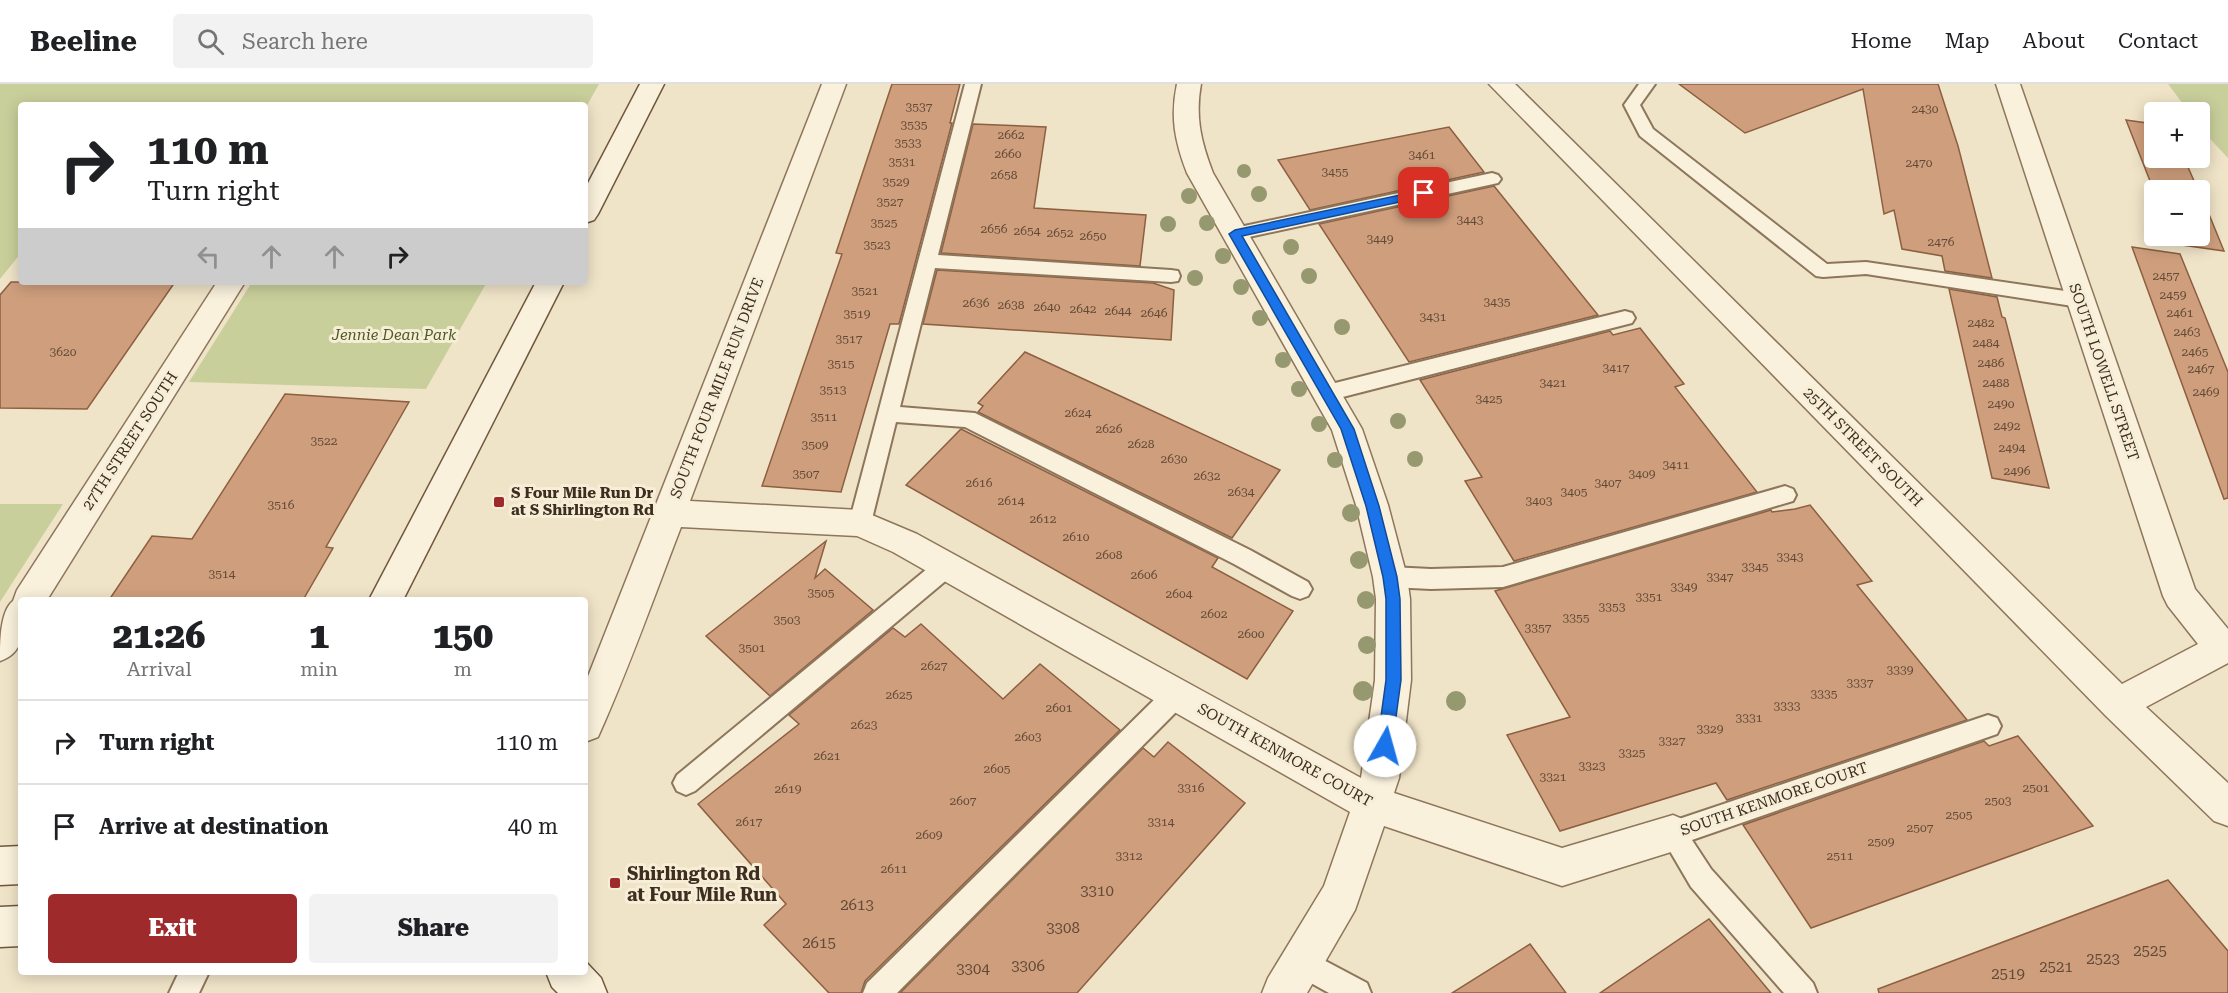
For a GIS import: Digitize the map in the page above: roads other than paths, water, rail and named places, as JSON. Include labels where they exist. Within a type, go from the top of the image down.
[{"type":"street","points":[[588,208],[652,84]]},
{"type":"street","name":"SOUTH FOUR MILE RUN DRIVE","points":[[588,718],[614,658],[834,84]]},
{"type":"street","points":[[1189,84],[1184,109],[1186,139],[1200,173],[1347,429],[1372,506],[1390,577],[1393,599],[1393,680],[1380,778],[1341,896],[1282,993]]},
{"type":"street","name":"25TH STREET SOUTH","points":[[1501,84],[2118,704],[2228,808]]},
{"type":"street","name":"SOUTH LOWELL STREET","points":[[2008,84],[2180,596],[2225,647]]},
{"type":"street","name":"27TH STREET SOUTH","points":[[31,597],[229,285]]},
{"type":"street","points":[[388,597],[548,285]]},
{"type":"street","name":"SOUTH KENMORE COURT","points":[[669,513],[860,523],[905,543],[947,566],[1372,804],[1562,867],[1673,834]]},
{"type":"street","points":[[0,646],[18,618]]},
{"type":"street","points":[[2118,704],[2225,647]]},
{"type":"street","points":[[0,866],[18,865]]},
{"type":"street","points":[[0,927],[18,926]]},
{"type":"street","points":[[570,975],[586,993]]},
{"type":"lane","points":[[860,523],[890,414],[973,84]]},
{"type":"lane","points":[[1647,84],[1632,105],[1646,132],[1823,271],[1866,268],[2079,300]]},
{"type":"lane","points":[[1235,234],[1492,179]]},
{"type":"lane","points":[[927,261],[1171,276]]},
{"type":"lane","points":[[1327,393],[1625,318]]},
{"type":"lane","points":[[890,414],[968,419],[1242,557],[1300,590]]},
{"type":"lane","points":[[1390,577],[1431,579],[1503,577],[1785,495]]},
{"type":"lane","points":[[686,783],[947,566]]},
{"type":"lane","points":[[877,993],[1176,695]]},
{"type":"lane","name":"SOUTH KENMORE COURT","points":[[1673,834],[1988,726]]},
{"type":"lane","points":[[1673,834],[1701,878],[1803,993]]},
{"type":"lane","points":[[1301,962],[1357,993]]},
{"type":"lane","points":[[183,993],[193,975]]},
{"type":"place","name":"S Four Mile Run Dr at S Shirlington Rd","points":[[499,502]]},
{"type":"place","name":"Shirlington Rd at Four Mile Run","points":[[615,883]]},
{"type":"park label","name":"Jennie Dean Park","points":[[394,335]]}]
